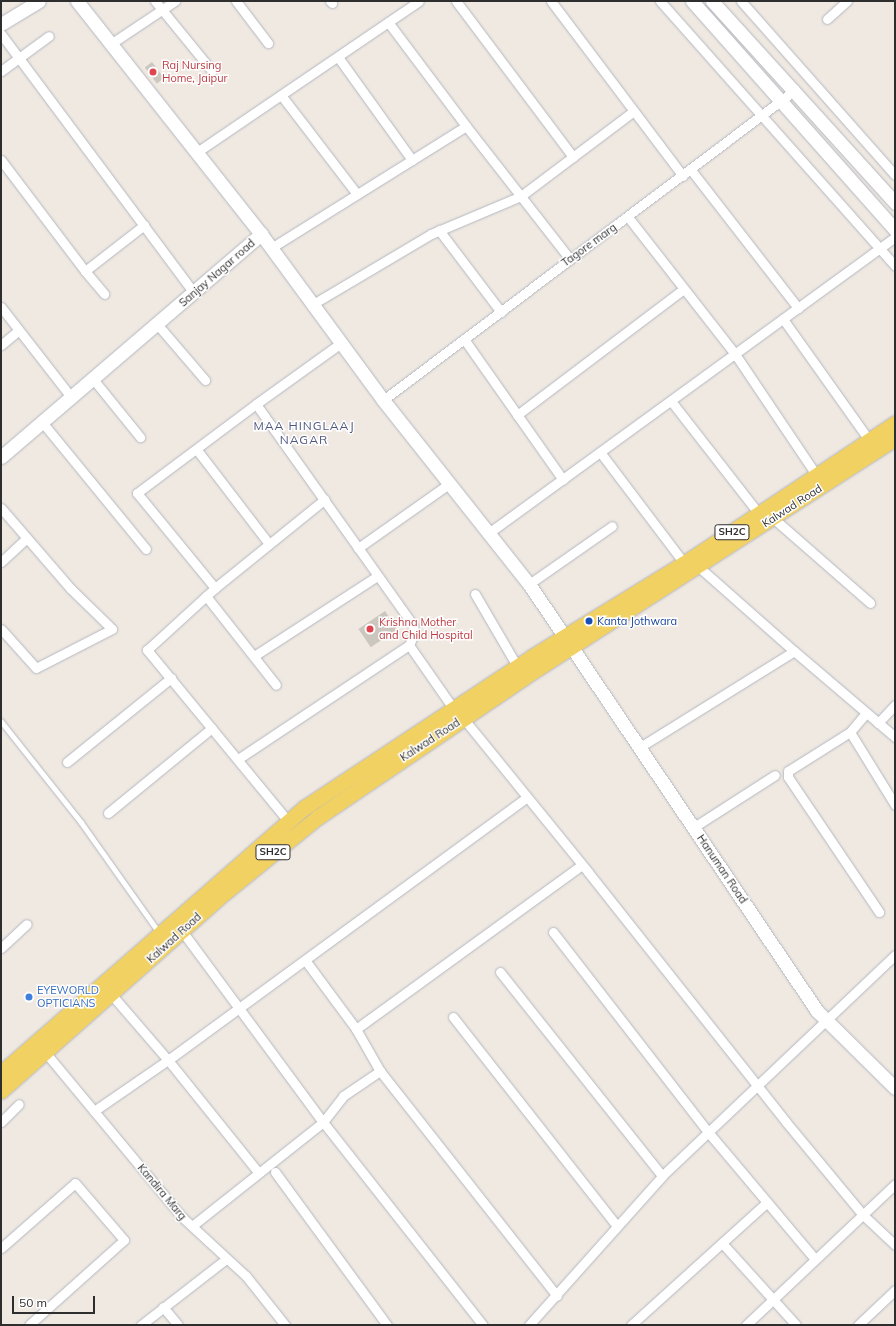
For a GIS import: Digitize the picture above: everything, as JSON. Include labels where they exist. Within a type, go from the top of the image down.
[{"type":"main road","name":"Kalwad Road","points":[[1,1073],[39,1052],[111,994],[182,931],[314,820],[458,713],[517,666],[569,642],[699,567],[817,476],[895,423]]},
{"type":"main road","name":"Kalwad Road","points":[[1,1091],[160,933],[305,807],[458,713],[569,642],[684,562],[766,516],[895,438]]},
{"type":"main road","points":[[305,807],[314,820]]},
{"type":"street","points":[[1,24],[39,1]]},
{"type":"street","name":"Sanjay Nagar road","points":[[1,457],[261,234],[112,43],[77,1]]},
{"type":"street","points":[[155,1],[212,71]]},
{"type":"street","points":[[112,43],[175,1]]},
{"type":"street","points":[[236,1],[268,43]]},
{"type":"street","points":[[197,152],[419,1]]},
{"type":"street","points":[[456,1],[573,157]]},
{"type":"street","points":[[551,1],[683,176]]},
{"type":"street","points":[[660,1],[761,118],[895,266]]},
{"type":"street","points":[[692,1],[895,230]]},
{"type":"street","points":[[741,1],[895,175]]},
{"type":"street","points":[[827,19],[847,1]]},
{"type":"street","points":[[717,3],[895,203]]},
{"type":"street","points":[[388,22],[466,126],[570,259]]},
{"type":"street","points":[[1,34],[194,292]]},
{"type":"street","points":[[1,71],[49,36]]},
{"type":"street","points":[[338,57],[412,160]]},
{"type":"street","name":"Tagore marg","points":[[383,400],[761,118],[795,90]]},
{"type":"street","points":[[281,95],[357,194]]},
{"type":"street","points":[[313,304],[440,230],[521,196],[634,111]]},
{"type":"street","points":[[271,248],[466,126]]},
{"type":"street","points":[[1,160],[104,294]]},
{"type":"street","points":[[691,170],[798,308]]},
{"type":"street","points":[[628,217],[682,290],[734,354],[817,476]]},
{"type":"street","points":[[85,271],[144,225]]},
{"type":"street","points":[[440,230],[501,312]]},
{"type":"street","name":"Hanuman Road","points":[[261,234],[383,400],[490,532],[529,584],[818,1011],[895,1088]]},
{"type":"street","points":[[490,532],[895,237]]},
{"type":"street","points":[[517,415],[682,290]]},
{"type":"street","points":[[1,307],[71,398]]},
{"type":"street","points":[[783,319],[869,440]]},
{"type":"street","points":[[157,324],[205,380]]},
{"type":"street","points":[[1,345],[19,330]]},
{"type":"street","points":[[464,340],[563,480]]},
{"type":"street","points":[[215,588],[137,493],[197,450],[256,404],[341,343]]},
{"type":"street","points":[[93,379],[140,437]]},
{"type":"street","points":[[671,401],[766,516],[870,602]]},
{"type":"street","points":[[238,759],[409,645],[414,634],[413,625],[256,404]]},
{"type":"street","points":[[42,422],[146,549]]},
{"type":"street","points":[[197,450],[269,544]]},
{"type":"street","points":[[600,452],[684,562]]},
{"type":"street","points":[[358,548],[450,483]]},
{"type":"street","points":[[288,821],[148,650],[215,588],[324,499]]},
{"type":"street","points":[[1,508],[72,589],[112,629],[36,668],[1,629]]},
{"type":"street","points":[[529,584],[612,526]]},
{"type":"street","points":[[1,562],[27,538]]},
{"type":"street","points":[[699,567],[794,652],[895,737]]},
{"type":"street","points":[[254,656],[377,576]]},
{"type":"street","points":[[475,594],[517,666]]},
{"type":"street","points":[[206,596],[276,685]]},
{"type":"street","points":[[409,645],[458,713],[582,864],[756,1084],[862,1214],[895,1245]]},
{"type":"street","points":[[640,747],[794,652]]},
{"type":"street","points":[[67,762],[171,678]]},
{"type":"street","points":[[878,723],[895,705]]},
{"type":"street","points":[[866,713],[850,732],[788,772],[788,777],[879,912]]},
{"type":"street","points":[[108,813],[212,728]]},
{"type":"street","points":[[850,732],[895,805]]},
{"type":"street","points":[[694,827],[775,775]]},
{"type":"street","points":[[94,1111],[168,1060],[306,960],[527,797]]},
{"type":"street","points":[[356,1029],[582,864]]},
{"type":"street","points":[[1,948],[27,924]]},
{"type":"street","points":[[182,931],[323,1122],[483,1325]]},
{"type":"street","points":[[553,932],[708,1132],[815,1259]]},
{"type":"street","points":[[530,1325],[662,1176],[756,1084],[895,955]]},
{"type":"street","points":[[306,960],[356,1029],[380,1071],[557,1296]]},
{"type":"street","points":[[500,972],[662,1176]]},
{"type":"street","points":[[111,994],[168,1060],[258,1172]]},
{"type":"street","points":[[453,1017],[617,1226]]},
{"type":"street","name":"Kandira Marg","points":[[39,1052],[94,1111],[192,1226],[246,1276],[285,1325]]},
{"type":"street","points":[[192,1226],[258,1172],[323,1122],[342,1096],[380,1071]]},
{"type":"street","points":[[1,1122],[19,1104]]},
{"type":"street","points":[[275,1172],[387,1325]]},
{"type":"street","points":[[1,1248],[75,1183],[124,1240],[29,1325]]},
{"type":"street","points":[[746,1325],[895,1184]]},
{"type":"street","points":[[631,1325],[767,1202]]},
{"type":"street","points":[[722,1243],[796,1325]]},
{"type":"street","points":[[141,1325],[226,1259]]},
{"type":"street","points":[[858,1325],[893,1295]]},
{"type":"street","points":[[163,1307],[178,1325]]},
{"type":"lane","points":[[1,721],[81,822],[160,933]]},
{"type":"building","points":[[152,62],[164,78],[157,83],[145,67]]},
{"type":"building","points":[[385,611],[397,629],[371,647],[358,629]]},
{"type":"place","name":"Raj Nursing Home, Jaipur","points":[[153,72]]},
{"type":"place","name":"Kanta Jothwara","points":[[589,621]]},
{"type":"place","name":"Krishna Mother and Child Hospital","points":[[370,629]]},
{"type":"place","name":"EYEWORLD OPTICIANS","points":[[29,997]]},
{"type":"district","name":"MAA HINGLAAJ NAGAR","points":[[304,433]]}]
